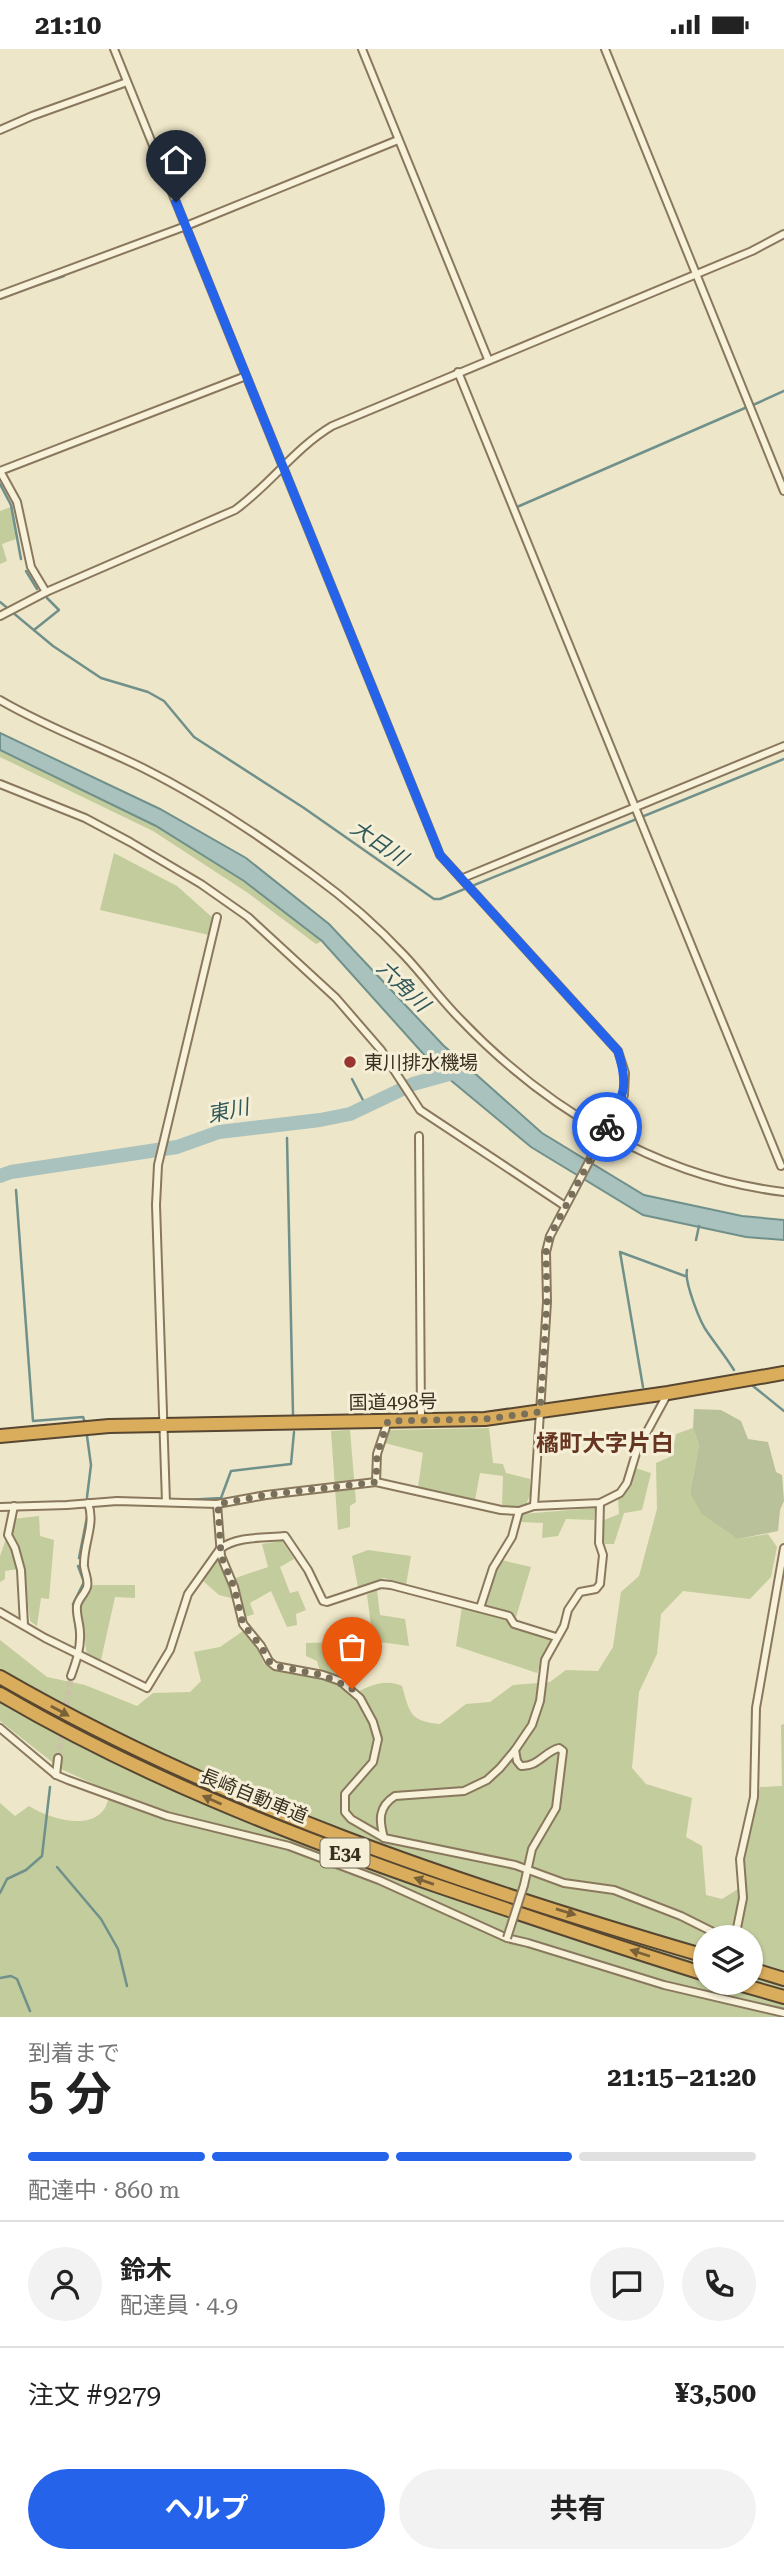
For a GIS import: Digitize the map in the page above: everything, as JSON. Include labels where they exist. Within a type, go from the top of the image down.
[{"type":"highway","name":"国道498号","points":[[0,1436],[109,1426],[485,1419],[668,1393],[784,1373]]},
{"type":"highway","name":"長崎自動車道","points":[[0,1677],[164,1764],[249,1801],[488,1888],[693,1952]]},
{"type":"highway","name":"長崎自動車道","points":[[0,1694],[87,1743],[245,1815],[472,1898],[693,1970]]},
{"type":"highway","points":[[763,1973],[784,1979]]},
{"type":"highway","points":[[763,1991],[784,1997]]},
{"type":"street","points":[[114,49],[440,855],[618,1051],[625,1073],[624,1095],[550,1236],[546,1252],[547,1302],[534,1506]]},
{"type":"street","points":[[362,49],[488,359]]},
{"type":"street","points":[[606,49],[784,491]]},
{"type":"street","points":[[0,130],[127,82]]},
{"type":"street","points":[[0,295],[186,226],[398,140]]},
{"type":"street","points":[[3,614],[46,592],[235,510],[252,498],[316,435],[332,426],[752,251],[784,234]]},
{"type":"street","points":[[458,372],[781,1166]]},
{"type":"street","points":[[46,592],[31,567],[17,502],[0,471],[246,376]]},
{"type":"street","points":[[0,700],[180,787],[280,851],[366,917],[407,957],[458,1018],[509,1065],[546,1097],[604,1134],[704,1176],[747,1187],[784,1192]]},
{"type":"street","points":[[463,878],[784,746]]},
{"type":"street","points":[[0,784],[85,818],[130,842],[201,884],[248,917],[335,999],[381,1050],[420,1110],[567,1203]]},
{"type":"street","points":[[166,1502],[156,1205],[159,1160],[217,917]]},
{"type":"street","points":[[419,1136],[421,1420]]},
{"type":"street","points":[[0,1507],[88,1503],[218,1504],[266,1495],[376,1482],[457,1502],[519,1511],[534,1506],[600,1503],[620,1493],[627,1483],[637,1450],[668,1393]]},
{"type":"street","points":[[376,1482],[377,1454],[388,1421]]},
{"type":"street","points":[[71,1676],[78,1654],[80,1633],[77,1609],[88,1583],[84,1568],[85,1543],[91,1530],[88,1503]]},
{"type":"street","points":[[384,1838],[380,1817],[387,1801],[395,1796],[447,1794],[471,1789],[487,1780],[515,1750],[531,1725],[540,1701],[545,1660],[564,1626],[568,1610],[580,1592],[596,1588],[600,1584],[603,1555],[599,1543],[600,1503]]},
{"type":"street","points":[[218,1504],[221,1556],[234,1587],[243,1624],[269,1661],[275,1666],[323,1675],[352,1689],[360,1697],[373,1722],[378,1739],[377,1752],[373,1762],[345,1794],[345,1812],[351,1819],[384,1838],[529,1870],[564,1882],[614,1890],[697,1925]]},
{"type":"street","points":[[14,1506],[8,1535],[21,1570],[24,1625]]},
{"type":"street","points":[[480,1608],[493,1568],[512,1537],[519,1511]]},
{"type":"street","points":[[0,1612],[148,1688],[170,1650],[188,1594],[220,1549],[226,1543],[285,1536],[308,1570],[323,1601],[381,1584],[509,1616],[514,1624],[556,1637]]},
{"type":"street","points":[[738,1925],[743,1898],[740,1859],[754,1797],[756,1707],[784,1548]]},
{"type":"street","points":[[0,1728],[56,1775],[156,1812],[289,1846],[379,1880],[507,1938],[664,1985],[784,2013]]},
{"type":"street","points":[[507,1938],[529,1870],[532,1849],[556,1808],[563,1751],[559,1748],[553,1749],[542,1759],[528,1766],[521,1766],[516,1761],[515,1750]]},
{"type":"street","points":[[56,1775],[58,1758]]},
{"type":"green space","points":[[11,507],[16,539],[2,544],[7,561],[0,564],[0,511]]},
{"type":"green space","points":[[0,750],[156,826],[244,881],[322,941],[316,944],[248,893],[153,831],[0,757]]},
{"type":"green space","points":[[114,853],[177,886],[214,919],[209,935],[100,910]]},
{"type":"green space","points":[[694,1409],[721,1410],[741,1421],[748,1439],[768,1442],[776,1472],[782,1475],[784,1501],[780,1510],[778,1531],[738,1539],[702,1514],[690,1493],[699,1445],[693,1428]]},
{"type":"green space","points":[[489,1428],[493,1463],[503,1464],[506,1473],[530,1479],[530,1495],[525,1507],[502,1506],[503,1476],[480,1473],[475,1500],[418,1487],[423,1453],[385,1443],[389,1430]]},
{"type":"green space","points":[[693,1428],[699,1445],[690,1493],[738,1539],[768,1534],[777,1547],[771,1577],[750,1599],[683,1591],[661,1614],[657,1654],[639,1692],[632,1768],[646,1784],[692,1798],[686,1837],[702,1846],[706,1895],[722,1899],[738,1889],[760,1787],[782,1786],[781,1725],[784,1724],[784,2017],[0,2017],[0,1803],[15,1816],[29,1806],[57,1818],[79,1821],[98,1815],[105,1808],[111,1792],[61,1769],[0,1721],[0,1640],[47,1677],[85,1685],[137,1706],[153,1693],[190,1692],[201,1681],[194,1652],[220,1647],[243,1631],[256,1646],[264,1664],[277,1671],[322,1678],[352,1695],[377,1684],[396,1684],[402,1686],[410,1710],[417,1718],[440,1724],[466,1704],[490,1702],[513,1685],[550,1682],[566,1670],[598,1671],[613,1647],[621,1592],[639,1576],[657,1509],[656,1463],[672,1456],[676,1434]]},
{"type":"green space","points":[[350,1430],[356,1502],[350,1506],[350,1527],[338,1530],[331,1431]]},
{"type":"green space","points":[[635,1468],[651,1473],[642,1510],[624,1513],[614,1544],[602,1544],[602,1521],[619,1514],[618,1498],[632,1485]]},
{"type":"green space","points":[[595,1508],[594,1520],[566,1519],[558,1536],[542,1538],[543,1523],[520,1522],[522,1514]]},
{"type":"green space","points":[[39,1516],[40,1536],[54,1540],[49,1599],[41,1598],[37,1626],[30,1621],[24,1568],[5,1571],[5,1579],[0,1582],[0,1556],[13,1519]]},
{"type":"green space","points":[[282,1541],[294,1559],[280,1567],[290,1593],[298,1591],[306,1610],[296,1614],[297,1625],[287,1627],[271,1591],[250,1603],[254,1614],[240,1619],[235,1599],[219,1595],[202,1580],[218,1558],[230,1580],[268,1567],[262,1544]]},
{"type":"green space","points":[[368,1550],[411,1556],[406,1585],[384,1578],[358,1587],[352,1556]]},
{"type":"green space","points":[[501,1560],[531,1567],[513,1627],[552,1638],[537,1673],[456,1646],[462,1607],[482,1611]]},
{"type":"green space","points":[[93,1585],[135,1585],[135,1598],[115,1597],[101,1660],[87,1656],[80,1605]]},
{"type":"green space","points":[[377,1590],[380,1615],[405,1619],[409,1646],[373,1641],[367,1595]]},
{"type":"green space","points":[[345,1642],[354,1660],[349,1681],[320,1671],[317,1661],[306,1656],[306,1643]]},
{"type":"water","points":[[0,733],[160,809],[246,858],[329,924],[443,1045],[542,1133],[644,1195],[742,1216],[784,1220],[784,1240],[746,1237],[643,1215],[531,1147],[436,1068],[322,941],[244,881],[156,826],[0,750]]},
{"type":"waterway","points":[[13,293],[64,276]]},
{"type":"waterway","points":[[753,405],[784,391]]},
{"type":"waterway","points":[[517,507],[745,408]]},
{"type":"waterway","points":[[0,484],[11,505],[21,559]]},
{"type":"waterway","points":[[26,571],[37,589]]},
{"type":"waterway","points":[[34,630],[59,610],[47,598]]},
{"type":"waterway","name":"大日川","points":[[0,602],[53,646],[101,678],[148,692],[164,701],[194,737],[304,808],[434,899],[440,899],[784,759]]},
{"type":"waterway","name":"東川","points":[[0,1176],[11,1172],[177,1147],[219,1132],[350,1114],[413,1084],[460,1071]]},
{"type":"waterway","points":[[352,1079],[366,1106]]},
{"type":"waterway","points":[[287,1138],[293,1414]]},
{"type":"waterway","points":[[16,1190],[33,1421],[83,1417],[85,1422]]},
{"type":"waterway","points":[[696,1240],[699,1226]]},
{"type":"waterway","points":[[643,1387],[620,1252],[685,1276]]},
{"type":"waterway","points":[[687,1270],[690,1292],[701,1320],[734,1370]]},
{"type":"waterway","points":[[753,1386],[784,1411]]},
{"type":"waterway","points":[[186,1500],[221,1498],[231,1471],[291,1464],[294,1432]]},
{"type":"waterway","points":[[87,1436],[91,1465],[87,1497]]},
{"type":"waterway","points":[[79,1558],[87,1517]]},
{"type":"waterway","points":[[77,1637],[73,1604],[84,1582],[78,1566]]},
{"type":"waterway","points":[[0,1893],[7,1879],[26,1870],[42,1856],[50,1787]]},
{"type":"waterway","points":[[57,1867],[101,1919],[118,1949],[127,1986]]},
{"type":"waterway","points":[[0,1978],[11,1976],[17,1979],[30,2011]]},
{"type":"tunnel","points":[[58,1758],[71,1676]]},
{"type":"way so far","points":[[352,1689],[323,1675],[275,1666],[246,1630],[234,1587],[221,1556],[218,1504],[266,1495],[376,1482],[377,1454],[388,1421],[485,1419],[540,1412],[547,1302],[546,1252],[550,1236],[607,1127]]},
{"type":"place","name":"東川排水機場","points":[[350,1062]]},
{"type":"district","name":"橘町大字片白","points":[[605,1443]]},
{"type":"route","points":[[176,202],[440,855],[618,1051],[625,1073],[624,1095],[607,1127]]},
{"type":"water label","name":"六角川","points":[[403,986]]}]
